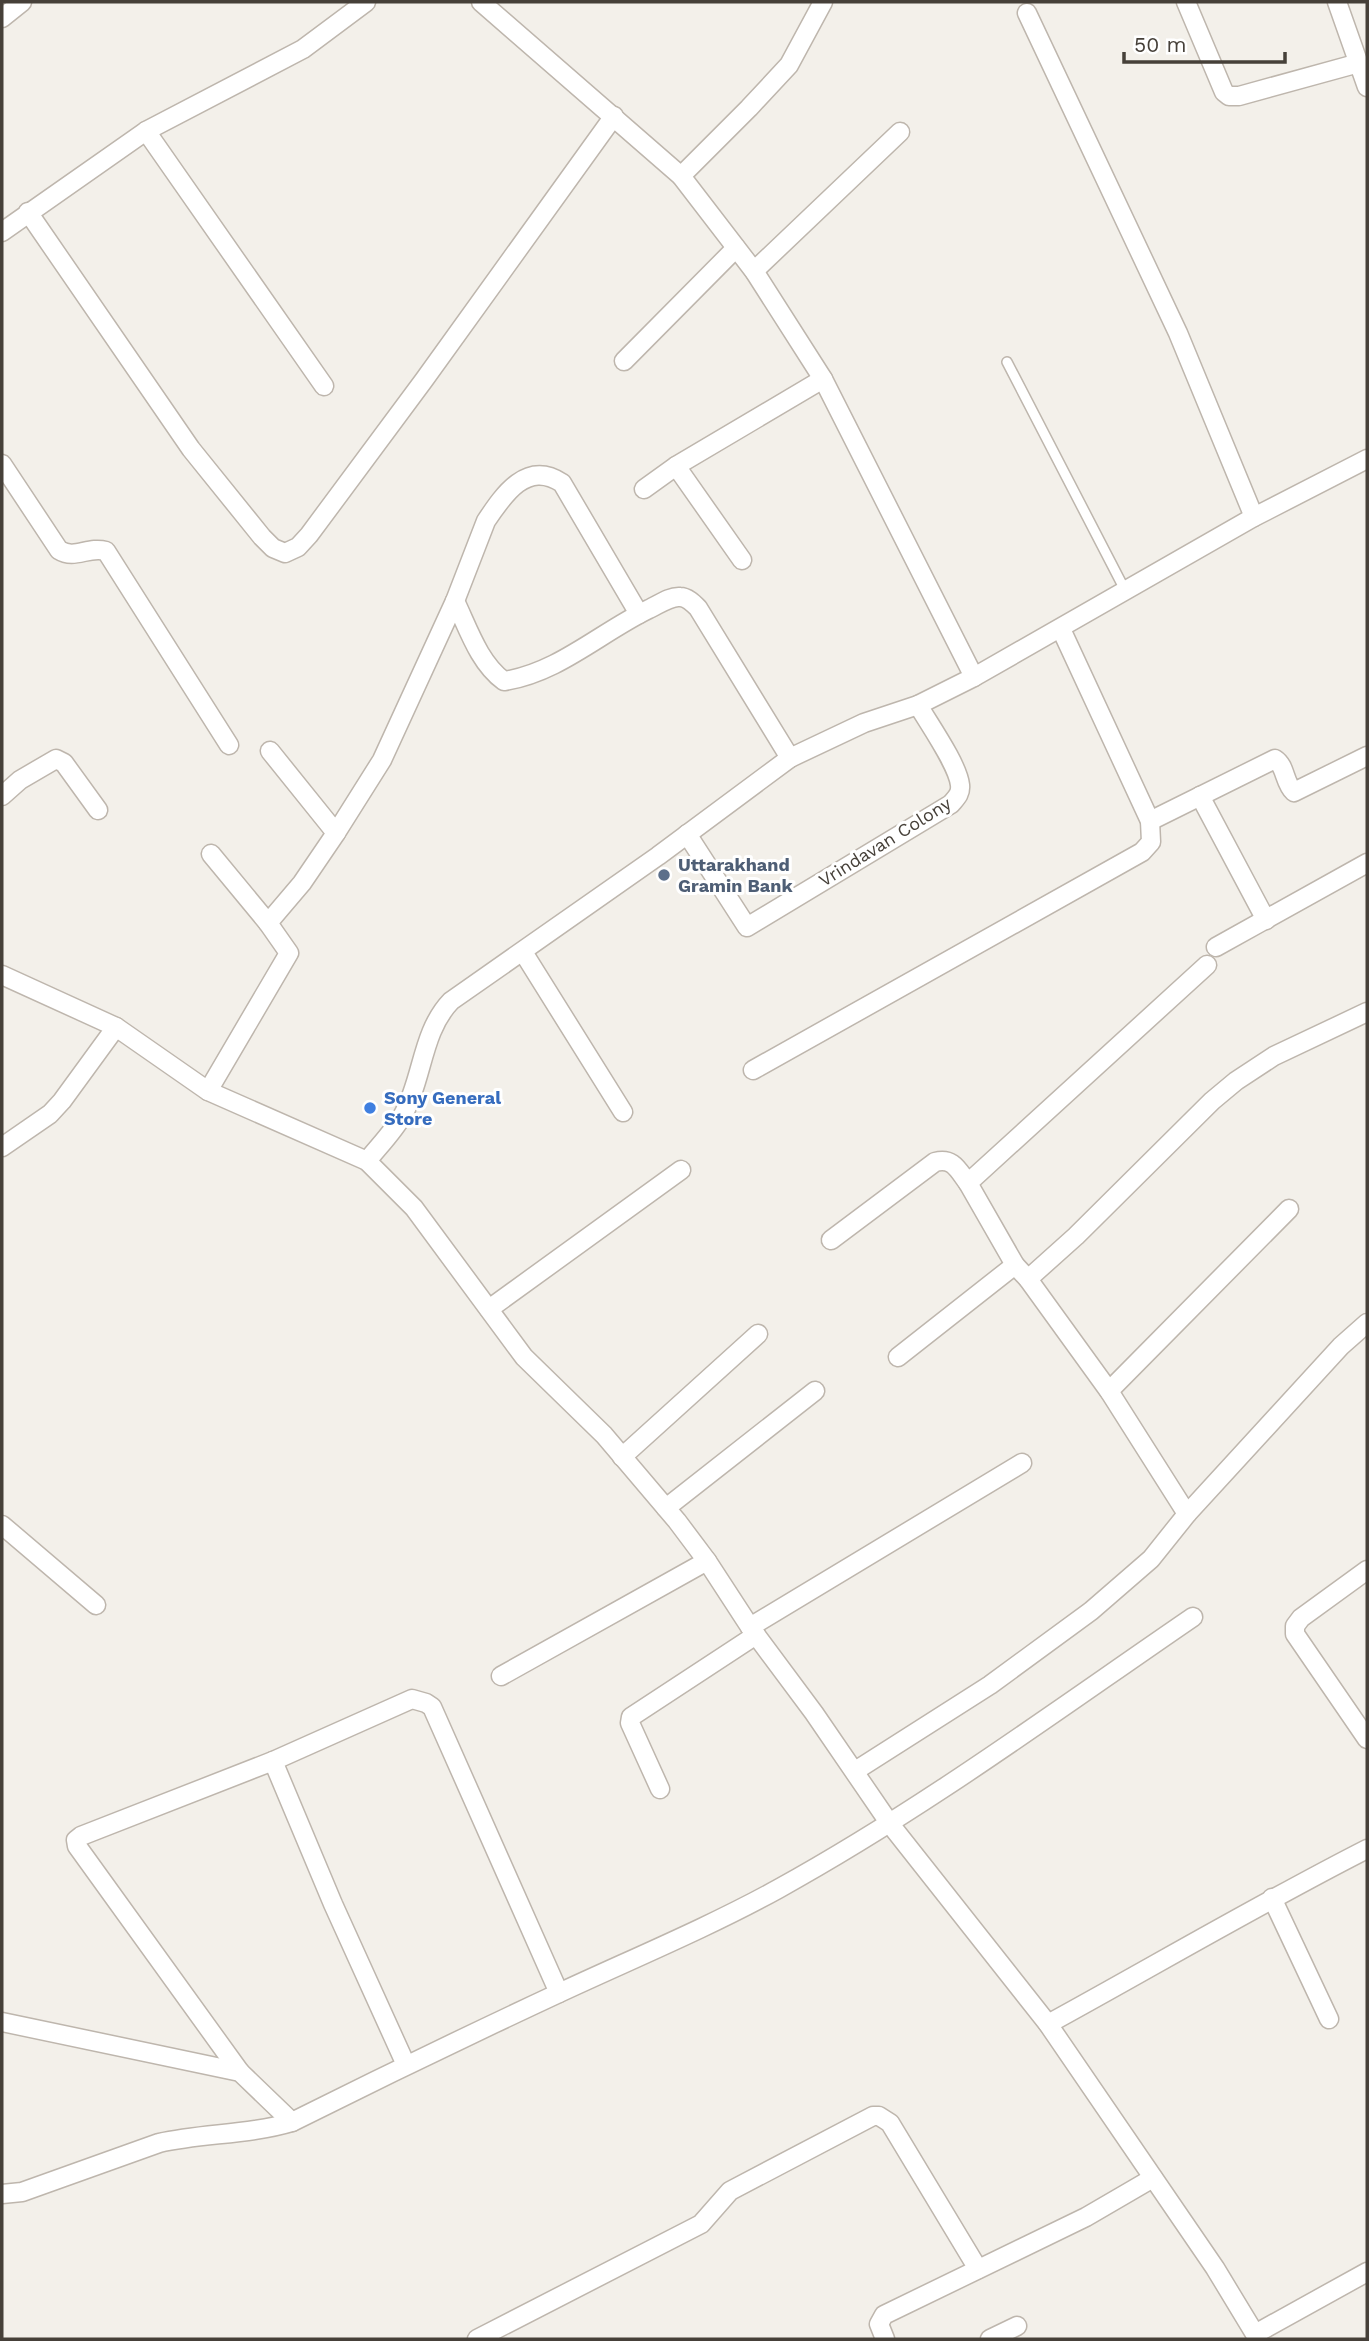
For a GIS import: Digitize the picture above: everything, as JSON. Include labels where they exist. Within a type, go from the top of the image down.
[{"type":"street","points":[[2,18],[22,2]]},
{"type":"street","points":[[2,232],[146,131],[303,49],[366,2]]},
{"type":"street","points":[[481,2],[681,176],[754,271],[823,379],[974,677]]},
{"type":"street","points":[[681,176],[789,65],[824,2]]},
{"type":"street","points":[[1186,2],[1224,92],[1229,96],[1239,96],[1359,63]]},
{"type":"street","points":[[1337,2],[1367,87]]},
{"type":"street","points":[[1027,13],[1178,333],[1254,517]]},
{"type":"street","points":[[28,212],[191,449],[262,537],[273,548],[285,553],[298,547],[309,536],[614,116]]},
{"type":"street","points":[[146,131],[324,386]]},
{"type":"street","points":[[754,271],[900,132]]},
{"type":"street","points":[[624,361],[736,248]]},
{"type":"street","points":[[644,489],[823,379]]},
{"type":"street","points":[[367,1161],[404,1114],[433,1028],[441,1011],[451,1001],[523,952],[790,758],[864,723],[918,705],[974,677],[1254,517],[1367,459]]},
{"type":"street","points":[[2,464],[59,550],[71,555],[97,548],[106,551],[229,745]]},
{"type":"street","points":[[676,467],[742,560]]},
{"type":"street","points":[[268,923],[302,883],[382,760],[455,601],[486,521],[518,482],[531,476],[549,475],[562,483],[639,614]]},
{"type":"street","points":[[455,601],[484,660],[492,672],[504,681],[545,669],[639,614],[679,597],[689,600],[698,608],[790,758]]},
{"type":"street","points":[[752,1070],[1142,852],[1151,842],[1150,821],[1061,629]]},
{"type":"street","name":"Vrindavan Colony","points":[[687,834],[747,927],[950,804],[959,794],[960,785],[955,770],[918,705]]},
{"type":"street","points":[[270,751],[336,833]]},
{"type":"street","points":[[1150,821],[1275,759],[1279,762],[1289,788],[1294,792],[1367,756]]},
{"type":"street","points":[[5,786],[56,759],[64,763],[98,810]]},
{"type":"street","points":[[1200,796],[1266,920]]},
{"type":"street","points":[[208,1091],[289,953],[211,854]]},
{"type":"street","points":[[1216,947],[1367,863]]},
{"type":"street","points":[[523,952],[623,1112]]},
{"type":"street","points":[[968,1183],[1207,965]]},
{"type":"street","points":[[2,975],[116,1027],[208,1091],[367,1161],[414,1208],[524,1357],[604,1435],[707,1561],[753,1631],[855,1771],[890,1824],[1048,2024],[1215,2268],[1257,2337],[1367,2272]]},
{"type":"street","points":[[1028,1279],[1236,1081],[1274,1056],[1367,1012]]},
{"type":"street","points":[[2,1147],[50,1114],[116,1027]]},
{"type":"street","points":[[831,1240],[935,1162],[946,1160],[952,1163],[968,1183],[1015,1265],[1109,1391],[1187,1514]]},
{"type":"street","points":[[489,1309],[681,1170]]},
{"type":"street","points":[[1109,1391],[1289,1209]]},
{"type":"street","points":[[898,1357],[1015,1265]]},
{"type":"street","points":[[855,1771],[990,1685],[1091,1611],[1151,1559],[1187,1514],[1341,1346],[1367,1323]]},
{"type":"street","points":[[622,1457],[758,1334]]},
{"type":"street","points":[[666,1508],[815,1391]]},
{"type":"street","points":[[660,1790],[631,1723],[631,1717],[753,1631],[1022,1463]]},
{"type":"street","points":[[2,1525],[96,1605]]},
{"type":"street","points":[[501,1676],[707,1561]]},
{"type":"street","points":[[1367,1570],[1301,1618],[1295,1626],[1295,1634],[1367,1739]]},
{"type":"street","points":[[2,2194],[22,2192],[169,2141],[273,2128],[292,2122],[559,1993],[682,1939],[778,1889],[890,1824],[1194,1617]]},
{"type":"street","points":[[292,2122],[240,2072],[77,1846],[76,1840],[81,1836],[273,1761],[412,1699],[419,1699],[432,1707],[559,1993]]},
{"type":"street","points":[[273,1761],[333,1904],[406,2066]]},
{"type":"street","points":[[1048,2024],[1191,1946],[1272,1898],[1367,1849]]},
{"type":"street","points":[[1272,1898],[1329,2019]]},
{"type":"street","points":[[2,2022],[240,2072]]},
{"type":"street","points":[[477,2339],[701,2224],[730,2191],[873,2116],[879,2116],[890,2123],[978,2269]]},
{"type":"street","points":[[885,2339],[879,2325],[884,2315],[1086,2217],[1153,2178]]},
{"type":"street","points":[[990,2339],[1017,2326]]},
{"type":"lane","points":[[1007,362],[1125,590]]},
{"type":"place","name":"Uttarakhand Gramin Bank","points":[[664,875]]},
{"type":"place","name":"Sony General Store","points":[[370,1108]]}]
